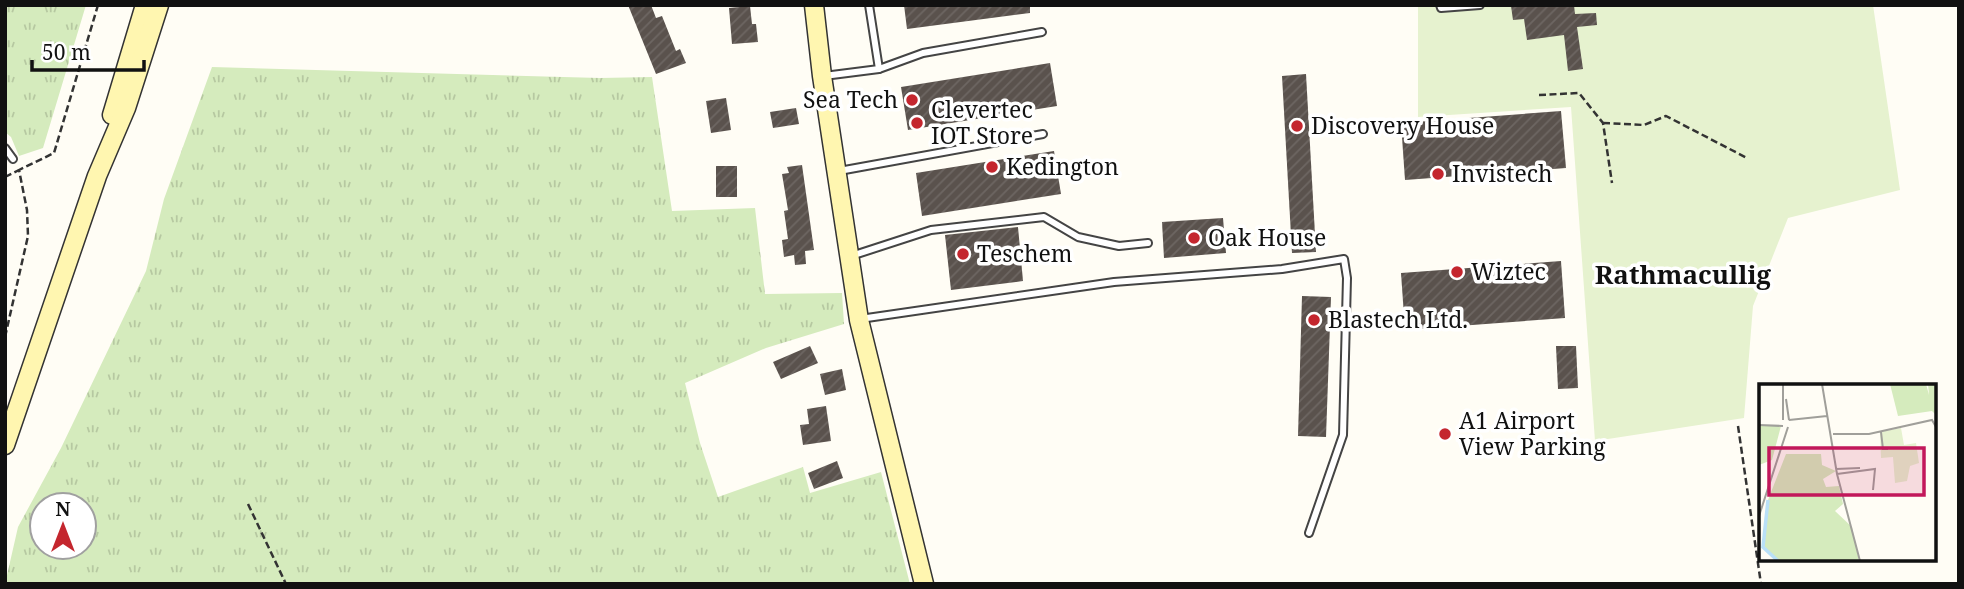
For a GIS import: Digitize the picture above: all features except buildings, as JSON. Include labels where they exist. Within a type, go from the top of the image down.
[{"type":"main road","points":[[97,177],[118,90],[145,5]]},
{"type":"main road","points":[[5,445],[97,177],[126,108],[159,5]]},
{"type":"main road","points":[[814,5],[822,76],[859,320],[924,584]]},
{"type":"lane","points":[[869,5],[880,69]]},
{"type":"lane","points":[[1440,5],[1441,8],[1480,5]]},
{"type":"lane","points":[[822,76],[880,69],[923,53],[1042,32]]},
{"type":"lane","points":[[836,171],[1044,134]]},
{"type":"lane","points":[[5,148],[13,159]]},
{"type":"lane","points":[[850,256],[931,229],[1044,216],[1078,237],[1119,246],[1148,243]]},
{"type":"lane","points":[[859,320],[1114,282],[1282,269],[1344,259],[1347,278],[1343,435],[1309,533]]},
{"type":"path","points":[[5,337],[28,236],[27,210],[19,170],[54,153],[98,5]]},
{"type":"path","points":[[1539,95],[1580,93],[1603,124],[1612,183]]},
{"type":"path","points":[[1603,124],[1644,125],[1666,116],[1746,158]]},
{"type":"path","points":[[1738,426],[1761,584]]},
{"type":"path","points":[[248,505],[286,584]]},
{"type":"green space","points":[[5,5],[86,5],[43,148],[19,156],[11,137],[5,132]]},
{"type":"green space","points":[[1418,5],[1873,5],[1900,190],[1788,218],[1753,306],[1744,418],[1595,441],[1571,107],[1418,117]]},
{"type":"green space","points":[[212,67],[600,78],[652,77],[672,211],[755,208],[765,294],[842,293],[844,324],[766,348],[685,383],[700,443],[718,497],[803,467],[810,493],[881,472],[910,584],[5,584],[18,527],[28,509],[28,561],[98,561],[98,491],[38,491],[146,271],[164,199]]},
{"type":"place","name":"Sea Tech","points":[[912,100]]},
{"type":"place","name":"Clevertec IOT Store","points":[[917,123]]},
{"type":"place","name":"Discovery House","points":[[1297,126]]},
{"type":"place","name":"Kedington","points":[[992,167]]},
{"type":"place","name":"Invistech","points":[[1438,174]]},
{"type":"place","name":"Oak House","points":[[1194,238]]},
{"type":"place","name":"Teschem","points":[[963,254]]},
{"type":"place","name":"Wiztec","points":[[1457,272]]},
{"type":"place","name":"Blastech Ltd.","points":[[1314,320]]},
{"type":"place","name":"A1 Airport View Parking","points":[[1445,434]]},
{"type":"district","name":"Rathmacullig","points":[[1683,275]]}]
